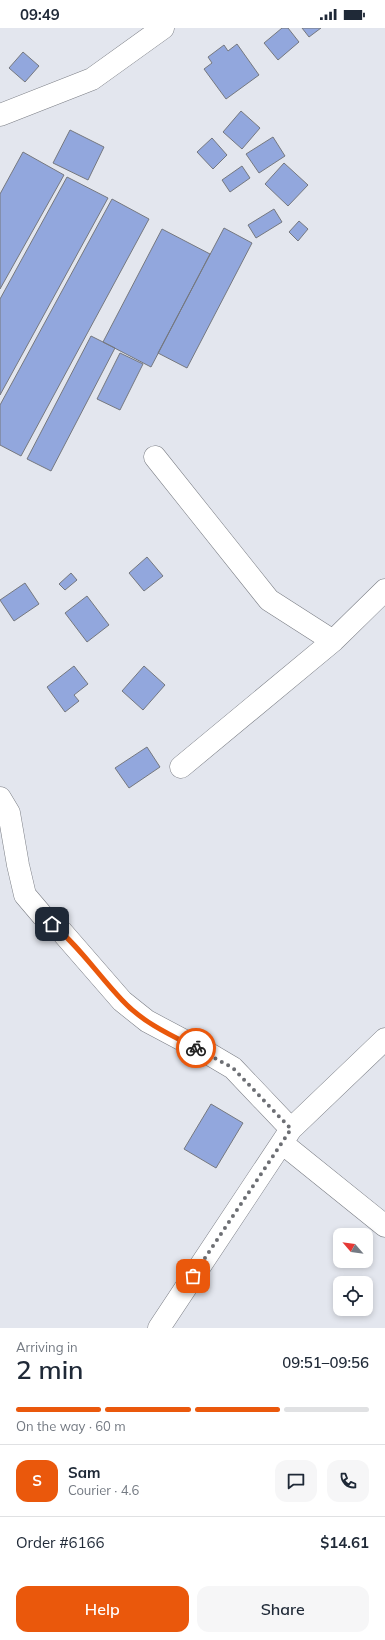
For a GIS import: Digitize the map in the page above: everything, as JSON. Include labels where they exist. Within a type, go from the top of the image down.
[{"type":"street","points":[[0,116],[92,80],[163,28]]},
{"type":"street","points":[[155,457],[269,600],[333,641]]},
{"type":"street","points":[[181,767],[333,641],[385,590]]},
{"type":"street","points":[[0,798],[9,813],[18,865],[26,895],[42,915],[62,932],[83,954],[122,1001],[146,1021],[233,1068],[286,1136],[385,1226]]},
{"type":"street","points":[[159,1328],[286,1136],[385,1040]]},
{"type":"building","points":[[282,28],[288,28],[299,42],[278,60],[264,43]]},
{"type":"building","points":[[302,28],[321,28],[309,37]]},
{"type":"building","points":[[237,44],[259,75],[226,99],[204,69],[212,63],[208,57],[224,45],[228,51]]},
{"type":"building","points":[[23,52],[39,66],[25,82],[9,68]]},
{"type":"building","points":[[241,111],[260,128],[242,149],[223,132]]},
{"type":"building","points":[[70,130],[104,147],[88,180],[53,163]]},
{"type":"building","points":[[273,137],[285,156],[259,173],[246,154]]},
{"type":"building","points":[[212,138],[227,155],[213,169],[197,152]]},
{"type":"building","points":[[23,152],[64,175],[0,289],[0,194]]},
{"type":"building","points":[[284,163],[308,185],[288,206],[265,184]]},
{"type":"building","points":[[242,166],[250,178],[230,192],[222,180]]},
{"type":"building","points":[[67,177],[108,198],[0,395],[0,299]]},
{"type":"building","points":[[112,199],[149,219],[21,456],[0,445],[0,405]]},
{"type":"building","points":[[274,209],[282,222],[256,238],[248,225]]},
{"type":"building","points":[[299,221],[308,229],[298,241],[289,232]]},
{"type":"building","points":[[224,228],[252,243],[187,368],[158,353]]},
{"type":"building","points":[[162,229],[210,254],[151,367],[103,342]]},
{"type":"building","points":[[91,336],[115,348],[51,471],[27,459]]},
{"type":"building","points":[[120,353],[143,364],[120,410],[97,399]]},
{"type":"building","points":[[147,557],[163,576],[144,591],[129,573]]},
{"type":"building","points":[[71,573],[77,580],[65,590],[59,584]]},
{"type":"building","points":[[25,583],[39,604],[14,621],[0,600]]},
{"type":"building","points":[[87,596],[109,625],[87,642],[65,613]]},
{"type":"building","points":[[74,666],[88,684],[74,695],[79,701],[65,712],[47,687]]},
{"type":"building","points":[[144,666],[165,685],[143,710],[122,691]]},
{"type":"building","points":[[147,747],[160,767],[129,788],[115,768]]},
{"type":"building","points":[[211,1104],[243,1123],[216,1168],[184,1149]]},
{"type":"way so far","points":[[193,1276],[291,1129],[233,1068],[196,1048]]},
{"type":"route","points":[[52,924],[62,932],[83,954],[122,1001],[146,1021],[196,1048]]}]
